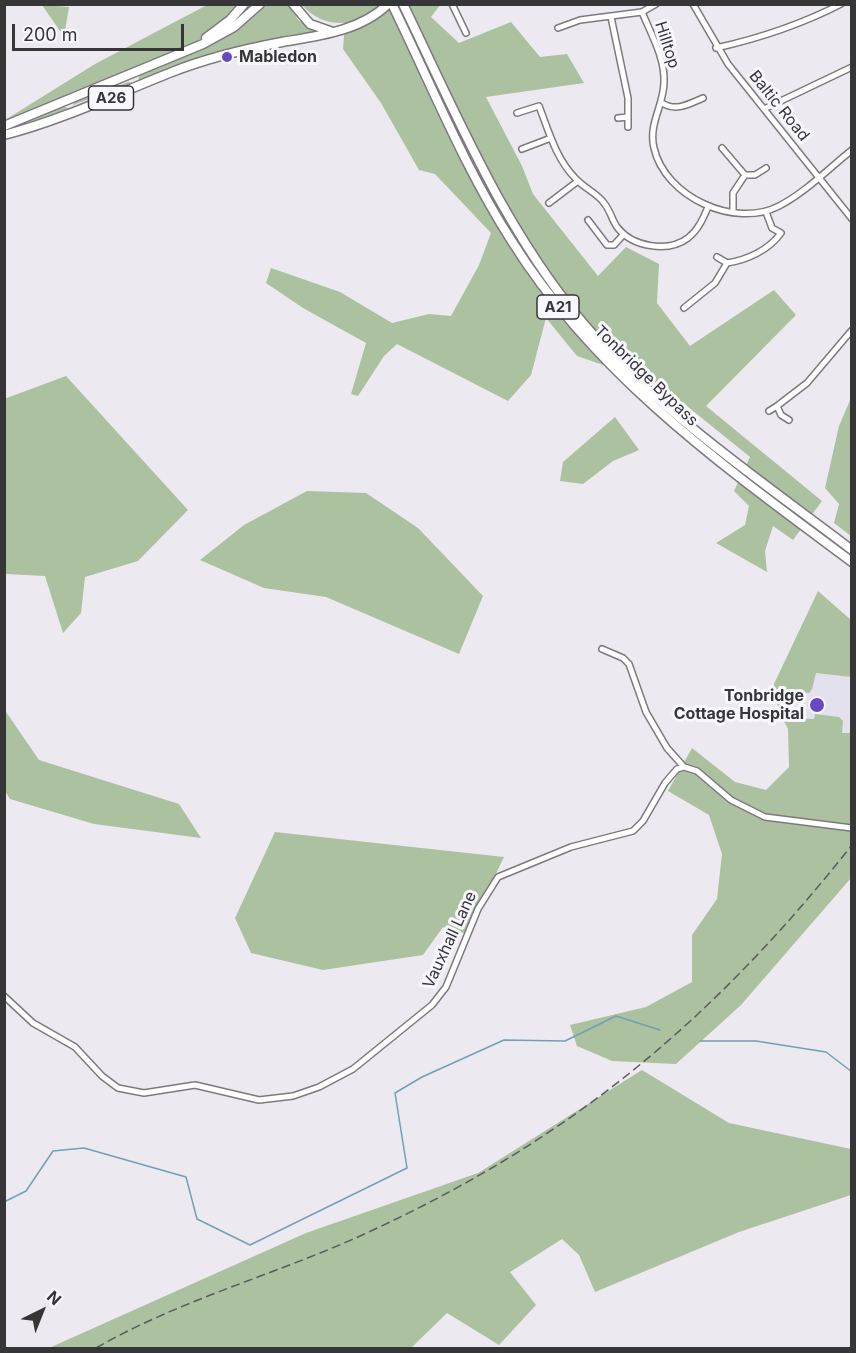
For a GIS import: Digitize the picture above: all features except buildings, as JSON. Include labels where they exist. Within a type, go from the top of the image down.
[{"type":"highway","points":[[188,50],[230,20],[244,4]]},
{"type":"highway","name":"A26","points":[[4,126],[188,50],[234,27],[260,4]]},
{"type":"highway","name":"A26","points":[[4,135],[36,127],[172,72],[216,57],[337,32],[360,24],[390,4]]},
{"type":"highway","name":"Tonbridge Bypass","points":[[390,4],[496,216],[529,267],[570,322],[620,376],[676,428],[852,562]]},
{"type":"highway","name":"Tonbridge Bypass","points":[[403,4],[506,212],[537,262],[579,317],[621,364],[663,404],[852,550]]},
{"type":"highway","points":[[295,6],[310,24],[337,32]]},
{"type":"highway","points":[[820,538],[852,567]]},
{"type":"street","points":[[452,4],[465,33]]},
{"type":"street","name":"Hilltop","points":[[656,4],[642,12],[663,66],[662,103],[652,128],[654,148],[660,163],[681,190],[708,207],[766,212]]},
{"type":"street","name":"Baltic Road","points":[[693,4],[716,48],[852,219]]},
{"type":"street","points":[[716,48],[762,38],[808,21],[841,4]]},
{"type":"street","points":[[558,28],[580,20],[642,12]]},
{"type":"street","points":[[610,17],[628,98],[628,127]]},
{"type":"street","points":[[764,109],[852,67]]},
{"type":"street","points":[[662,103],[668,107],[679,108],[703,98]]},
{"type":"street","points":[[517,112],[545,102]]},
{"type":"street","points":[[539,106],[563,164],[578,181],[603,201],[624,234],[646,245],[664,247],[687,240],[698,228],[708,207]]},
{"type":"street","points":[[618,118],[628,117]]},
{"type":"street","points":[[522,149],[551,138]]},
{"type":"street","points":[[722,148],[745,175],[755,175],[766,168]]},
{"type":"street","points":[[789,235],[772,228],[766,212],[795,196],[852,150]]},
{"type":"street","points":[[724,219],[733,193],[745,175]]},
{"type":"street","points":[[549,203],[578,181]]},
{"type":"street","points":[[588,220],[607,244],[614,245],[624,234]]},
{"type":"street","points":[[717,256],[727,263],[742,261],[776,241],[781,233]]},
{"type":"street","points":[[684,308],[715,283],[727,263]]},
{"type":"street","points":[[768,411],[807,384],[852,330]]},
{"type":"street","points":[[777,406],[781,415],[789,420]]},
{"type":"street","points":[[602,649],[623,658],[629,664],[646,712],[667,748],[684,767],[697,771],[732,800],[765,817],[851,828]]},
{"type":"street","name":"Vauxhall Lane","points":[[4,996],[33,1023],[75,1047],[108,1082],[126,1090],[144,1093],[195,1085],[259,1100],[306,1092],[353,1069],[383,1042],[416,1019],[441,994],[478,909],[498,877],[571,847],[633,831],[643,821],[670,776],[684,767]]},
{"type":"shaded area","name":"Tonbridge Cottage Hospital","points":[[851,632],[851,794],[791,736],[780,692]]},
{"type":"green space","points":[[42,5],[69,7],[65,31],[60,31]]},
{"type":"green space","points":[[207,5],[241,5],[218,27],[196,42],[5,120],[95,64]]},
{"type":"green space","points":[[263,5],[290,5],[298,20],[319,32],[231,48],[138,80],[140,74],[166,64]]},
{"type":"green space","points":[[302,5],[440,5],[431,17],[459,43],[511,22],[540,57],[567,54],[584,83],[486,97],[522,166],[533,194],[598,276],[626,247],[659,264],[657,303],[690,346],[774,290],[796,315],[706,406],[822,501],[793,540],[773,526],[765,551],[767,572],[716,543],[745,525],[749,506],[734,491],[750,457],[661,385],[577,356],[546,318],[531,375],[508,401],[397,344],[384,356],[358,396],[351,394],[366,343],[303,308],[266,283],[271,268],[340,292],[392,323],[429,314],[451,316],[479,265],[491,233],[435,174],[419,170],[381,103],[343,49],[345,23],[321,19]]},
{"type":"green space","points":[[128,82],[133,83],[73,105],[74,102]]},
{"type":"green space","points":[[63,106],[70,109],[5,132],[5,129]]},
{"type":"green space","points":[[66,376],[188,510],[138,561],[85,577],[81,613],[63,633],[45,576],[5,574],[4,399]]},
{"type":"green space","points":[[851,398],[852,536],[834,523],[839,504],[825,488],[839,426]]},
{"type":"green space","points":[[615,417],[639,450],[613,461],[583,484],[560,481],[563,462]]},
{"type":"green space","points":[[307,491],[366,493],[418,528],[483,596],[459,654],[326,597],[264,588],[200,560],[244,525]]},
{"type":"green space","points":[[818,591],[851,620],[851,677],[816,673],[809,693],[790,691],[784,699],[788,718],[814,719],[815,714],[839,717],[843,721],[842,733],[851,733],[851,878],[741,1005],[676,1064],[612,1061],[577,1046],[570,1025],[646,1007],[692,982],[692,935],[717,899],[722,854],[709,815],[668,791],[692,748],[735,782],[766,790],[789,767],[788,729],[779,712],[774,684]]},
{"type":"green space","points":[[4,709],[39,760],[179,804],[201,838],[94,824],[10,799],[5,791]]},
{"type":"green space","points":[[275,832],[504,857],[467,934],[443,927],[423,955],[323,970],[251,953],[235,918]]},
{"type":"green space","points":[[642,1070],[729,1123],[851,1149],[851,1195],[739,1232],[595,1292],[579,1255],[562,1239],[510,1272],[536,1305],[499,1345],[447,1313],[411,1348],[49,1348],[306,1233],[478,1173]]},
{"type":"waterway","points":[[4,1202],[26,1191],[53,1151],[84,1148],[186,1177],[197,1219],[250,1245],[407,1168],[395,1093],[422,1077],[504,1040],[565,1041],[616,1016],[660,1030]]},
{"type":"waterway","points":[[700,1041],[756,1041],[826,1052],[852,1072]]},
{"type":"railway","points":[[96,1348],[129,1330],[198,1300],[304,1260],[373,1230],[446,1194],[513,1155],[577,1113],[636,1068],[748,965],[852,845]]},
{"type":"place","name":"Mabledon","points":[[227,57]]},
{"type":"place","name":"Tonbridge Cottage Hospital","points":[[817,705]]}]
